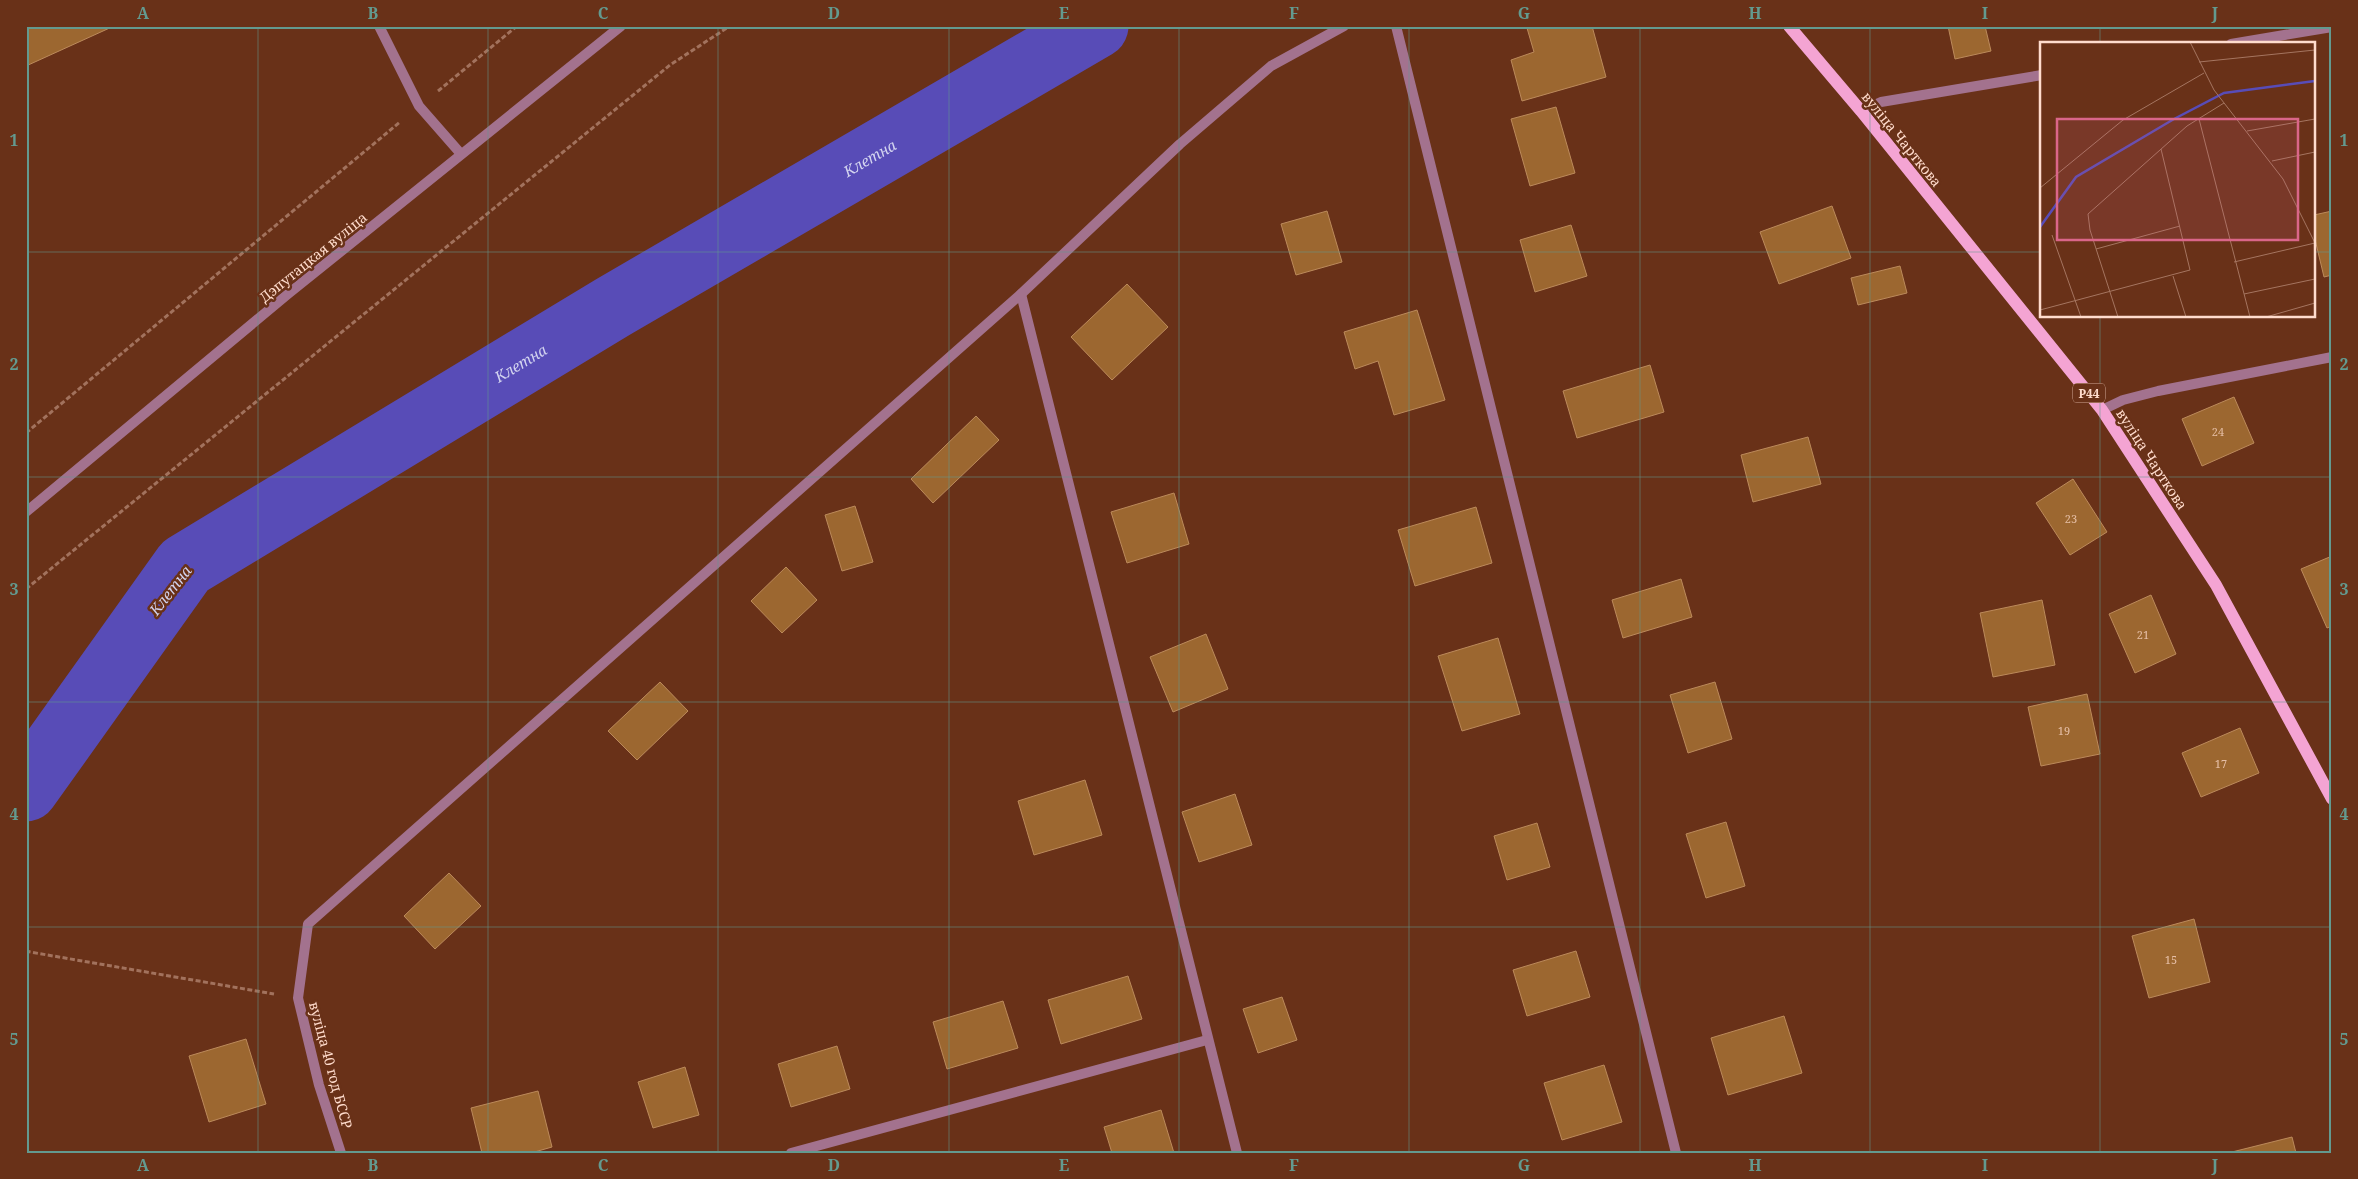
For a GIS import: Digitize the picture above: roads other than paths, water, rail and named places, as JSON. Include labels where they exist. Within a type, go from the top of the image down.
[{"type":"main road","name":"вуліца Чарткова","points":[[1789,26],[1861,111],[2102,410],[2216,585],[2332,799]]},
{"type":"street","points":[[380,26],[419,106],[461,154]]},
{"type":"street","name":"Дэпутацкая вуліца","points":[[26,512],[281,300],[621,26]]},
{"type":"street","points":[[1237,1153],[1207,1040],[1021,294],[1180,144],[1271,66],[1344,26]]},
{"type":"street","points":[[1396,26],[1676,1153]]},
{"type":"street","points":[[2243,42],[2332,27]]},
{"type":"street","points":[[1861,111],[1881,102],[2040,75]]},
{"type":"street","name":"вуліца 40 год БССР","points":[[341,1153],[319,1085],[298,998],[308,924],[1021,294]]},
{"type":"street","points":[[2102,410],[2123,400],[2158,391],[2332,358]]},
{"type":"street","points":[[791,1153],[1207,1040]]},
{"type":"waterway","name":"Клетна","points":[[26,789],[185,566],[613,307],[1096,26]]}]
